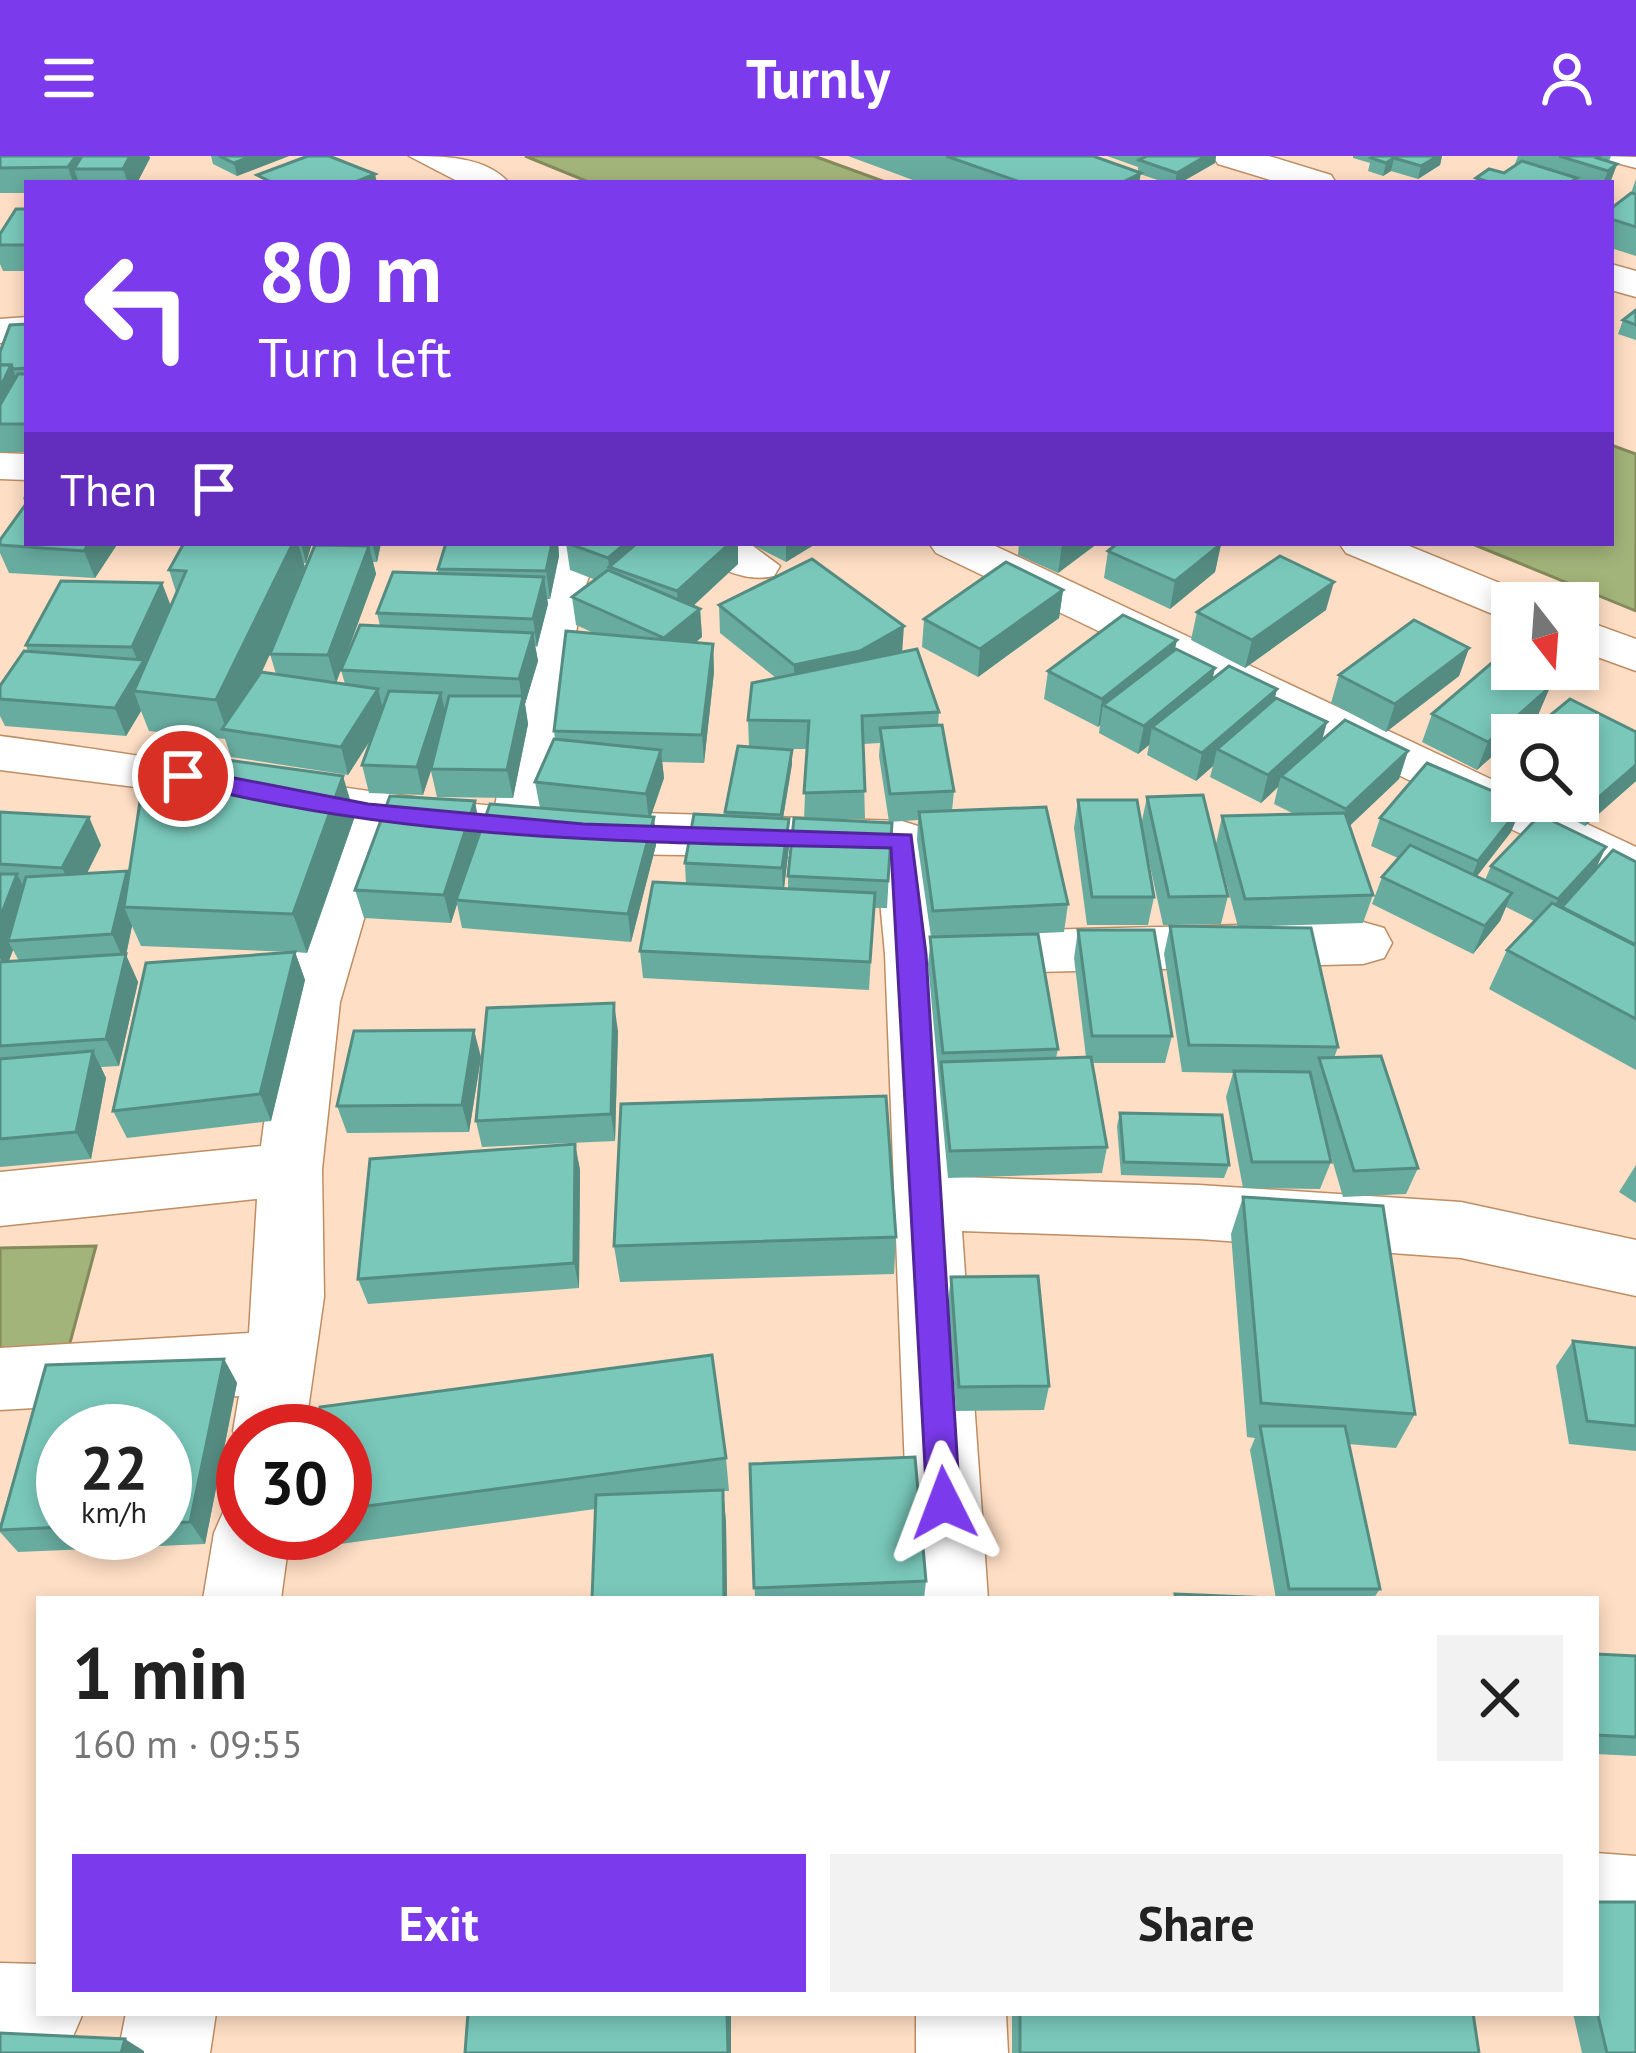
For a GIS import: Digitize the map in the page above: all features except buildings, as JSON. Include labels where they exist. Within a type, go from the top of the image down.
[{"type":"street","points":[[426,156],[483,180]]},
{"type":"street","points":[[1232,156],[1308,180]]},
{"type":"street","points":[[518,826],[544,699],[558,595],[578,546]]},
{"type":"street","points":[[720,546],[757,566]]},
{"type":"street","points":[[958,546],[1636,870]]},
{"type":"street","points":[[1369,546],[1491,596]]},
{"type":"street","points":[[1599,641],[1636,656]]},
{"type":"street","points":[[0,753],[183,776],[368,812],[615,835],[902,840],[914,954],[949,1596]]},
{"type":"street","points":[[274,1404],[290,1298],[290,1169],[310,1002],[368,812]]},
{"type":"street","points":[[914,954],[1363,943]]},
{"type":"street","points":[[0,1199],[290,1169]]},
{"type":"street","points":[[927,1203],[1199,1212],[1460,1230],[1636,1268]]},
{"type":"street","points":[[0,1379],[281,1362]]},
{"type":"street","points":[[242,1596],[248,1560]]},
{"type":"street","points":[[1599,1896],[1636,1900]]},
{"type":"street","points":[[0,2008],[36,2009]]},
{"type":"street","points":[[164,2053],[170,2016]]},
{"type":"street","points":[[961,2016],[962,2053]]},
{"type":"lane","points":[[1611,156],[1636,163]]},
{"type":"shaded area","points":[[525,156],[814,156],[880,180],[584,180]]},
{"type":"shaded area","points":[[1614,446],[1636,454],[1636,611],[1599,596],[1599,582],[1565,582],[1477,546],[1614,546]]},
{"type":"shaded area","points":[[96,1246],[67,1354],[0,1356],[0,1248]]},
{"type":"route","points":[[183,776],[368,812],[615,835],[902,840],[914,954],[944,1503]]}]
